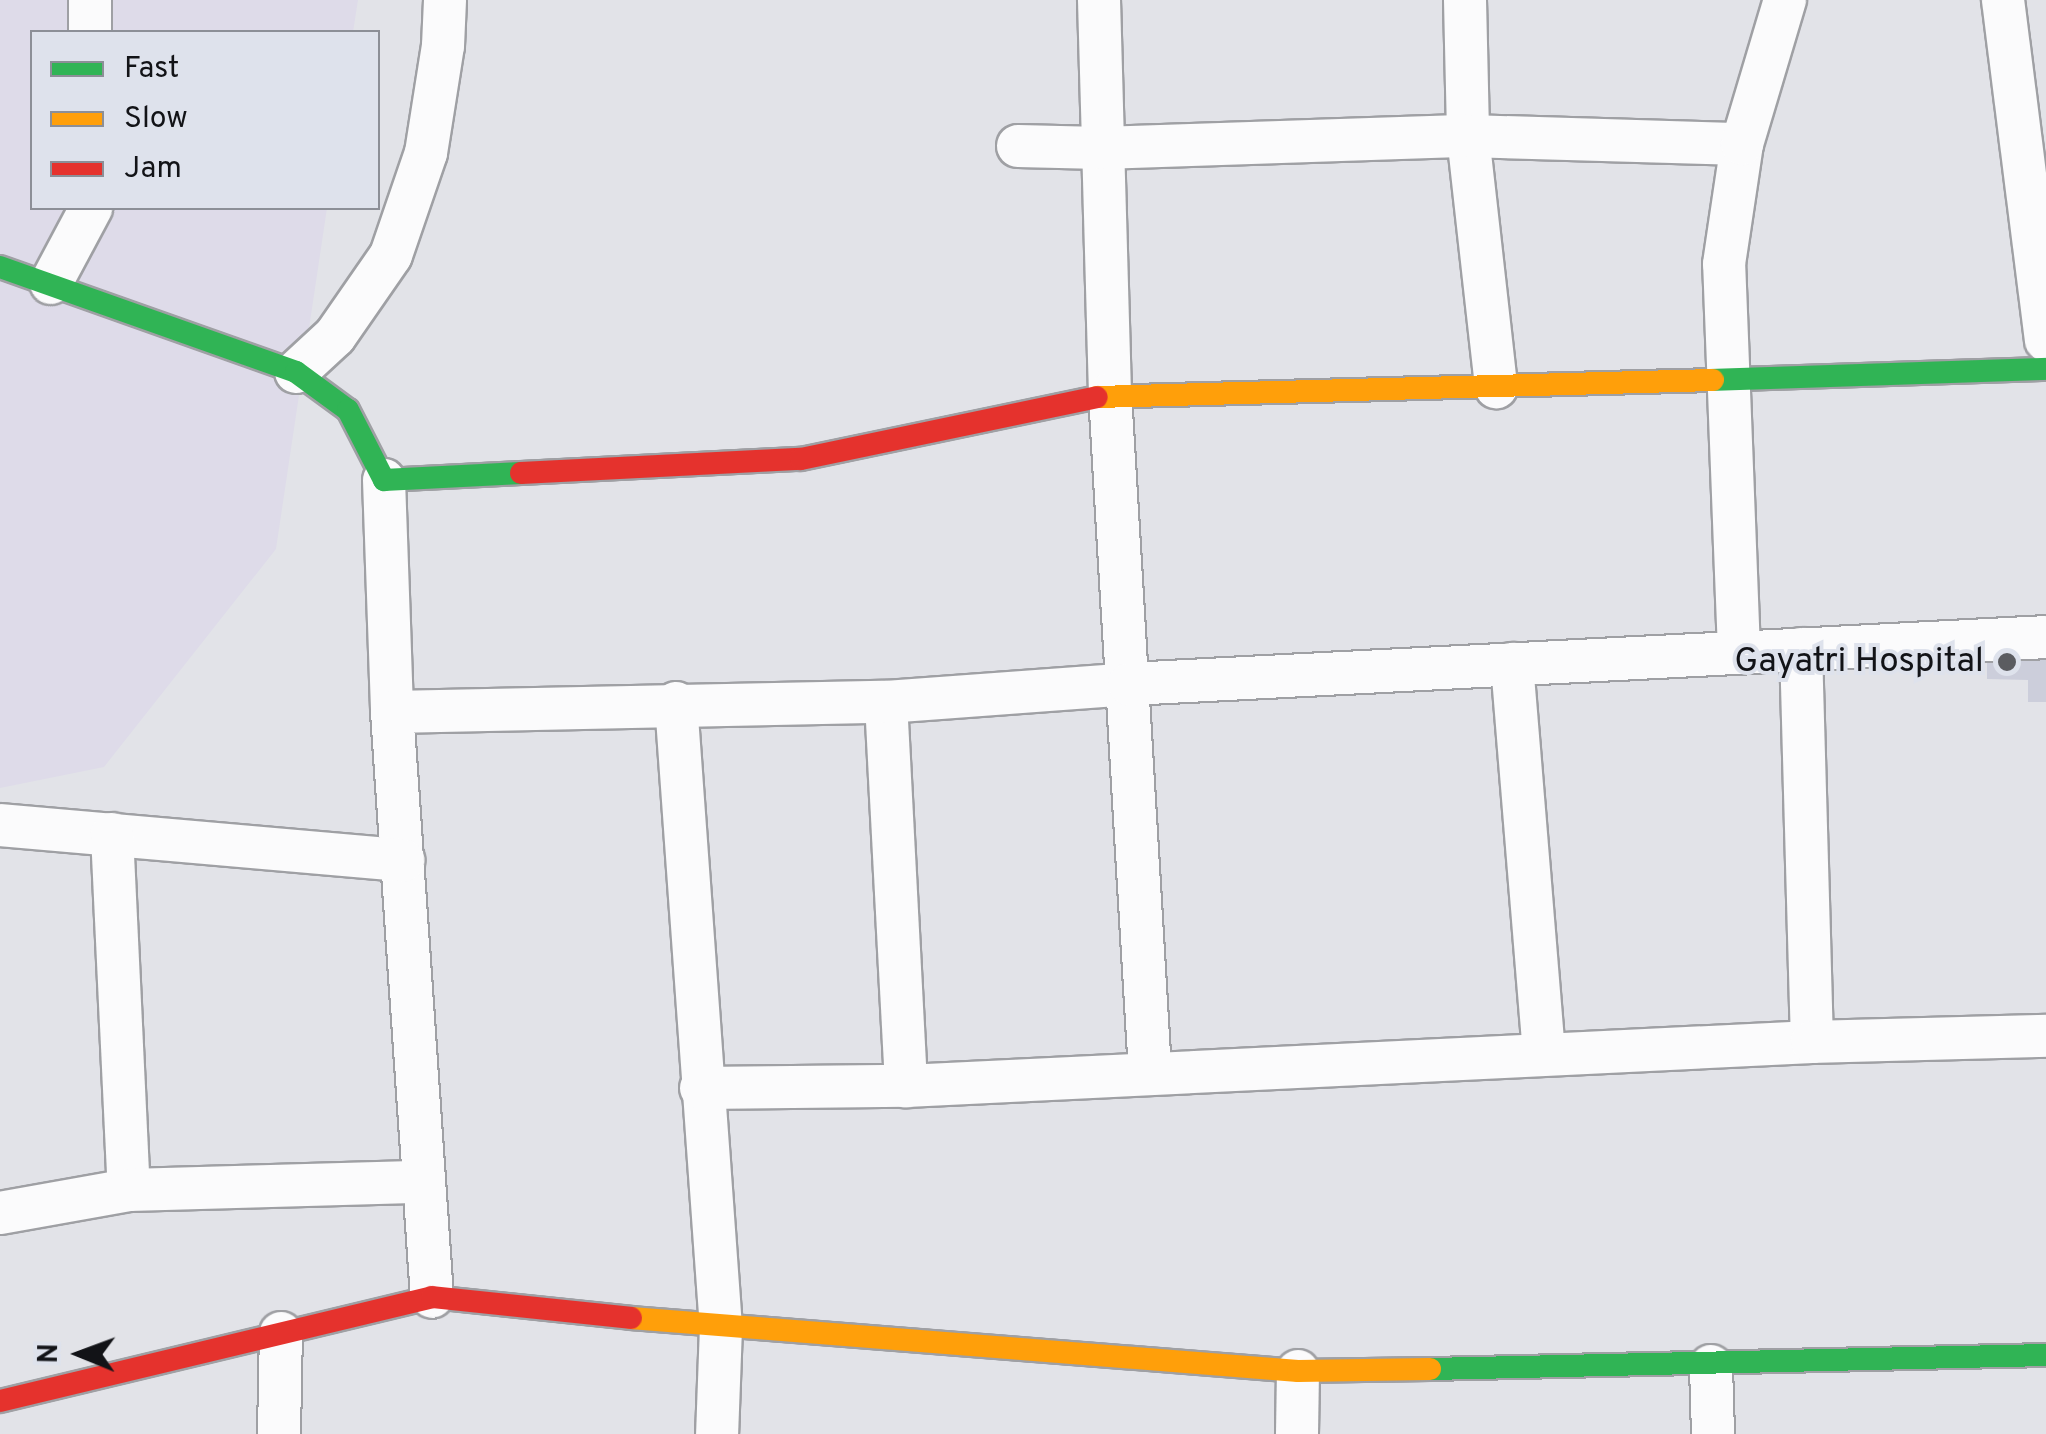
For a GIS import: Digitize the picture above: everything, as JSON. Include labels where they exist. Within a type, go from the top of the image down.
[{"type":"street","points":[[90,0],[90,30]]},
{"type":"street","points":[[296,372],[335,336],[391,255],[426,153],[443,46],[445,0]]},
{"type":"street","points":[[1099,0],[1110,394],[1150,1072]]},
{"type":"street","points":[[1465,0],[1468,136],[1496,387]]},
{"type":"street","points":[[1739,652],[1724,264],[1742,144],[1785,0]]},
{"type":"street","points":[[2004,0],[2031,105],[2044,314]]},
{"type":"street","points":[[1018,146],[1101,148],[1468,136],[1742,144]]},
{"type":"street","points":[[51,283],[89,210]]},
{"type":"street","points":[[0,267],[296,372],[348,410],[384,480],[392,712],[432,1297]]},
{"type":"street","points":[[384,480],[801,458],[1110,394],[1496,387],[2046,369]]},
{"type":"street","points":[[392,712],[676,703],[886,702],[1129,684],[2046,638]]},
{"type":"street","points":[[1801,648],[1812,1042]]},
{"type":"street","points":[[1512,664],[1544,1054]]},
{"type":"street","points":[[886,702],[906,1086]]},
{"type":"street","points":[[676,703],[721,1327],[717,1434]]},
{"type":"street","points":[[0,825],[403,860]]},
{"type":"street","points":[[112,834],[129,1190]]},
{"type":"street","points":[[701,1088],[906,1086],[1812,1042],[2046,1036]]},
{"type":"street","points":[[0,1213],[129,1190],[422,1182]]},
{"type":"street","points":[[0,1401],[432,1297],[721,1327],[1298,1371],[1711,1366],[2046,1355]]},
{"type":"street","points":[[280,1434],[281,1333]]},
{"type":"street","points":[[1711,1366],[1713,1434]]},
{"type":"street","points":[[1297,1434],[1298,1371]]},
{"type":"shaded area","points":[[0,0],[358,0],[353,30],[30,30],[30,210],[327,210],[276,549],[104,767],[0,788]]},
{"type":"building","points":[[2046,646],[2046,702],[2028,702],[2028,680],[1987,679],[1987,647]]},
{"type":"traffic: fast","points":[[0,267],[296,372],[348,410],[384,480],[521,473]]},
{"type":"traffic: fast","points":[[1713,380],[2046,369]]},
{"type":"traffic: fast","points":[[1430,1369],[2046,1355]]},
{"type":"traffic: slow","points":[[1097,397],[1713,380]]},
{"type":"traffic: slow","points":[[631,1318],[1298,1371],[1430,1369]]},
{"type":"traffic: jam","points":[[521,473],[801,459],[1097,397]]},
{"type":"traffic: jam","points":[[0,1401],[432,1297],[631,1318]]},
{"type":"place","name":"Gayatri Hospital","points":[[2007,662]]}]
